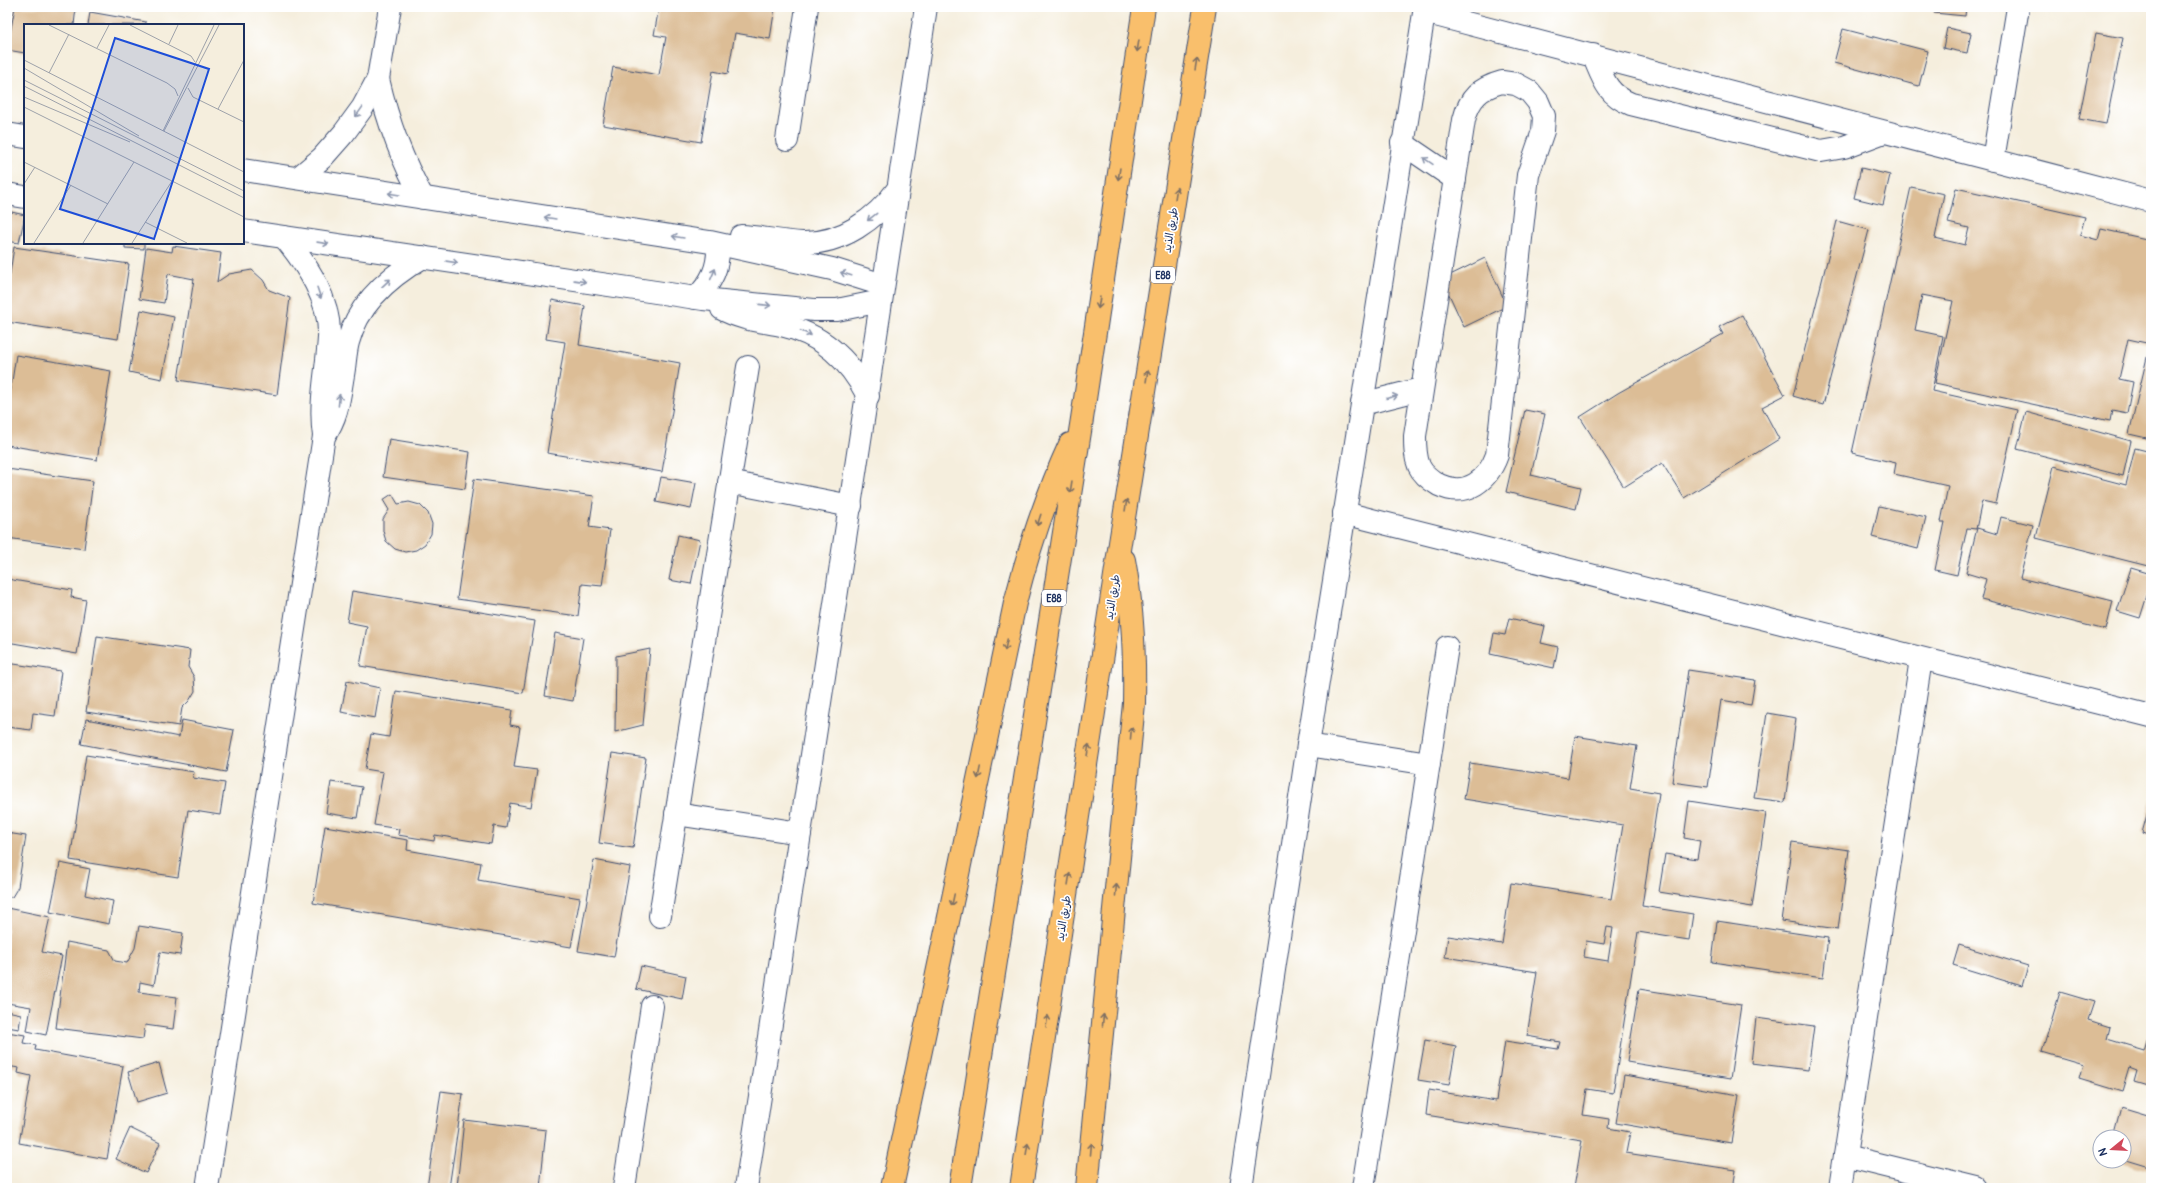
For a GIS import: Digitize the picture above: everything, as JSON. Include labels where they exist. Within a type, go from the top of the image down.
[{"type":"highway","name":"E88","points":[[960,1188],[1082,420],[1144,7]]},
{"type":"highway","name":"طريق الذيد","points":[[1021,1188],[1120,543],[1206,7]]},
{"type":"highway","points":[[892,1188],[1015,603],[1027,556],[1042,509],[1082,420]]},
{"type":"highway","points":[[1087,1188],[1134,703],[1135,662],[1133,622],[1128,583],[1120,543]]},
{"type":"street","points":[[298,178],[322,158],[344,133],[363,107],[378,78],[390,7]]},
{"type":"street","points":[[787,140],[807,7]]},
{"type":"street","points":[[746,1188],[868,396],[882,293],[926,7]]},
{"type":"street","points":[[1994,160],[2018,7]]},
{"type":"street","points":[[1241,1188],[1344,513],[1424,9],[1884,132],[2151,201]]},
{"type":"street","points":[[1593,55],[1605,84],[1612,93],[1621,100],[1631,104],[1821,151],[1844,147],[1884,132]]},
{"type":"street","points":[[378,78],[395,141],[407,170],[423,198]]},
{"type":"street","points":[[1502,82],[1516,84],[1529,91],[1538,102],[1544,116],[1543,131],[1528,175],[1497,455],[1492,469],[1479,482],[1464,489],[1447,488],[1431,481],[1420,468],[1415,453],[1415,436],[1421,389],[1467,106],[1476,94],[1488,86],[1502,82]]},
{"type":"street","points":[[7,134],[24,137]]},
{"type":"street","points":[[1402,143],[1455,179]]},
{"type":"street","points":[[244,170],[714,243],[832,269],[882,293]]},
{"type":"street","points":[[714,243],[722,237],[734,235],[803,243],[828,240],[856,228],[872,217],[887,204],[898,189]]},
{"type":"street","points":[[7,194],[24,197]]},
{"type":"street","points":[[244,231],[699,298],[814,310],[837,310],[882,293]]},
{"type":"street","points":[[207,1188],[324,436],[321,403],[329,337],[325,309],[316,283],[301,258],[284,237]]},
{"type":"street","points":[[699,298],[714,274],[718,260],[714,243]]},
{"type":"street","points":[[324,436],[333,423],[338,409],[348,342],[357,320],[370,301],[385,284],[403,269],[423,258]]},
{"type":"street","points":[[699,298],[747,319],[798,330],[814,336],[832,348],[846,361],[868,396]]},
{"type":"street","points":[[660,916],[748,367]]},
{"type":"street","points":[[1362,404],[1421,389]]},
{"type":"street","points":[[729,482],[851,506]]},
{"type":"street","points":[[1344,513],[2151,716]]},
{"type":"street","points":[[1363,1188],[1448,647]]},
{"type":"street","points":[[1840,1188],[1921,659]]},
{"type":"street","points":[[1308,745],[1429,764]]},
{"type":"street","points":[[676,814],[800,833]]},
{"type":"street","points":[[624,1188],[652,1006]]},
{"type":"street","points":[[1845,1156],[1976,1188]]},
{"type":"building","points":[[15,7],[76,7],[74,24],[24,24],[24,53],[7,50]]},
{"type":"building","points":[[659,7],[680,7],[696,10],[697,7],[775,7],[770,39],[735,33],[728,74],[713,71],[701,142],[603,125],[613,67],[659,75],[666,37],[654,35]]},
{"type":"building","points":[[1934,7],[1966,7],[1965,16],[1934,13]]},
{"type":"building","points":[[90,12],[146,22],[146,24],[88,24]]},
{"type":"building","points":[[1947,28],[1971,33],[1967,53],[1943,48]]},
{"type":"building","points":[[1843,29],[1928,51],[1919,86],[1834,63]]},
{"type":"building","points":[[2096,33],[2123,38],[2106,124],[2079,119]]},
{"type":"building","points":[[1861,168],[1890,175],[1883,205],[1854,198]]},
{"type":"building","points":[[1911,187],[1944,194],[1935,238],[1965,245],[1969,228],[1948,223],[1956,188],[2085,217],[2080,235],[2098,240],[2101,229],[2151,240],[2151,344],[2128,339],[2119,379],[2133,382],[2127,413],[2112,410],[2110,421],[1935,383],[1953,301],[1922,295],[1915,330],[1943,336],[1932,391],[2017,410],[1996,504],[1982,501],[1976,529],[1967,528],[1957,575],[1935,570],[1945,522],[1941,522],[1948,486],[1894,474],[1896,463],[1852,453]]},
{"type":"building","points":[[7,211],[24,215],[19,243],[7,241]]},
{"type":"building","points":[[1837,221],[1869,230],[1823,405],[1793,396]]},
{"type":"building","points":[[125,244],[144,244],[144,249],[125,248]]},
{"type":"building","points":[[173,246],[221,253],[217,282],[229,274],[252,270],[263,280],[269,290],[290,298],[277,395],[178,380],[194,279],[168,274],[164,303],[139,299],[146,248],[172,252]]},
{"type":"building","points":[[14,247],[129,264],[118,339],[7,322],[7,293]]},
{"type":"building","points":[[1485,258],[1507,306],[1464,327],[1442,279]]},
{"type":"building","points":[[552,300],[585,306],[579,345],[680,363],[662,472],[547,453],[565,342],[546,339]]},
{"type":"building","points":[[141,310],[174,317],[162,379],[129,372]]},
{"type":"building","points":[[1742,315],[1785,395],[1762,407],[1779,439],[1684,498],[1662,463],[1624,487],[1580,417],[1618,393],[1723,334],[1719,327]]},
{"type":"building","points":[[2148,353],[2151,354],[2151,439],[2129,434]]},
{"type":"building","points":[[16,355],[111,371],[97,460],[7,445],[7,414]]},
{"type":"building","points":[[1525,410],[1545,414],[1531,475],[1581,487],[1576,509],[1506,492]]},
{"type":"building","points":[[2026,412],[2131,441],[2123,476],[2017,449]]},
{"type":"building","points":[[389,439],[470,452],[465,489],[383,477]]},
{"type":"building","points":[[2135,448],[2151,452],[2151,554],[2148,566],[2036,538],[2054,466],[2126,485]]},
{"type":"building","points":[[7,469],[93,481],[84,549],[7,538]]},
{"type":"building","points":[[661,477],[696,483],[691,509],[656,502]]},
{"type":"building","points":[[474,479],[594,496],[589,527],[610,530],[602,586],[582,584],[578,616],[457,599]]},
{"type":"building","points":[[392,494],[398,504],[409,502],[420,505],[428,513],[432,524],[431,534],[425,544],[416,550],[405,552],[395,549],[386,541],[383,531],[383,519],[389,510],[383,500]]},
{"type":"building","points":[[1879,506],[1926,517],[1918,549],[1872,537]]},
{"type":"building","points":[[2001,517],[2033,525],[2020,578],[2113,601],[2106,630],[1981,599],[1986,579],[1966,573],[1977,528],[1997,534]]},
{"type":"building","points":[[678,535],[700,540],[691,584],[669,580]]},
{"type":"building","points":[[2131,568],[2151,574],[2151,583],[2140,618],[2117,611]]},
{"type":"building","points":[[7,579],[72,590],[71,597],[86,600],[77,654],[7,642]]},
{"type":"building","points":[[352,591],[535,621],[523,693],[360,666],[367,626],[347,622]]},
{"type":"building","points":[[1509,618],[1545,626],[1541,643],[1558,647],[1554,668],[1490,654],[1494,633],[1505,635]]},
{"type":"building","points":[[555,633],[583,638],[573,701],[545,696]]},
{"type":"building","points":[[97,636],[190,650],[188,667],[194,677],[195,691],[189,701],[182,708],[179,726],[86,712]]},
{"type":"building","points":[[650,649],[643,725],[615,732],[616,656]]},
{"type":"building","points":[[7,663],[61,671],[55,716],[33,713],[31,730],[7,727]]},
{"type":"building","points":[[1688,670],[1755,680],[1751,705],[1721,700],[1708,787],[1672,782]]},
{"type":"building","points":[[347,681],[380,688],[375,718],[341,712]]},
{"type":"building","points":[[396,691],[512,710],[510,725],[520,727],[514,767],[537,770],[531,807],[510,803],[506,828],[494,826],[491,844],[435,835],[434,841],[398,835],[399,829],[374,825],[383,772],[365,769],[371,734],[389,737]]},
{"type":"building","points":[[1767,713],[1796,718],[1785,802],[1754,798]]},
{"type":"building","points":[[86,719],[179,737],[182,720],[234,730],[226,772],[81,744]]},
{"type":"building","points":[[1575,736],[1637,746],[1630,788],[1659,793],[1642,906],[1693,914],[1689,940],[1638,932],[1613,1093],[1587,1089],[1583,1115],[1609,1119],[1608,1128],[1630,1132],[1626,1153],[1736,1170],[1733,1188],[1574,1188],[1582,1140],[1426,1115],[1429,1090],[1496,1101],[1505,1041],[1558,1049],[1560,1042],[1527,1036],[1537,972],[1445,957],[1448,936],[1502,944],[1511,883],[1611,899],[1623,825],[1464,799],[1470,763],[1568,778]],"holes":[[[1607,927],[1613,928],[1608,961],[1584,957],[1586,941],[1604,944]]]},
{"type":"building","points":[[612,753],[646,758],[633,848],[599,843]]},
{"type":"building","points":[[86,755],[194,772],[193,778],[225,783],[220,815],[188,810],[178,877],[70,860]]},
{"type":"building","points":[[331,782],[362,787],[357,818],[326,813]]},
{"type":"building","points":[[2151,800],[2151,836],[2142,833]]},
{"type":"building","points":[[1689,801],[1766,813],[1752,907],[1659,892],[1665,854],[1697,859],[1700,841],[1684,838]]},
{"type":"building","points":[[325,826],[408,840],[407,850],[481,863],[478,880],[580,898],[571,947],[313,903]]},
{"type":"building","points":[[7,833],[26,836],[18,887],[12,897],[7,897]]},
{"type":"building","points":[[1792,842],[1849,850],[1838,929],[1781,921]]},
{"type":"building","points":[[594,860],[630,867],[614,957],[578,951]]},
{"type":"building","points":[[60,863],[90,869],[85,895],[113,901],[109,924],[50,912]]},
{"type":"building","points":[[7,908],[50,917],[42,952],[62,956],[46,1035],[27,1031],[31,1007],[7,1003]]},
{"type":"building","points":[[1717,921],[1828,938],[1823,978],[1712,962]]},
{"type":"building","points":[[139,926],[183,933],[180,955],[160,952],[154,985],[140,982],[139,992],[177,997],[173,1029],[145,1025],[143,1039],[56,1028],[67,942],[109,950],[115,961],[127,963],[135,948]]},
{"type":"building","points":[[1959,945],[2028,966],[2022,986],[1953,965]]},
{"type":"building","points":[[641,966],[686,976],[682,999],[636,989]]},
{"type":"building","points":[[1639,989],[1741,1005],[1730,1079],[1627,1062]]},
{"type":"building","points":[[2060,992],[2094,1002],[2088,1020],[2110,1027],[2107,1039],[2144,1050],[2151,1027],[2151,1087],[2134,1082],[2137,1071],[2129,1068],[2122,1091],[2079,1078],[2083,1064],[2042,1052]]},
{"type":"building","points":[[7,1011],[21,1014],[19,1029],[7,1027]]},
{"type":"building","points":[[1756,1018],[1814,1026],[1808,1070],[1751,1063]]},
{"type":"building","points":[[7,1032],[25,1035],[23,1043],[36,1045],[35,1050],[123,1066],[107,1159],[19,1143],[31,1076],[18,1073],[19,1068],[7,1066]]},
{"type":"building","points":[[1425,1040],[1456,1046],[1449,1085],[1418,1080]]},
{"type":"building","points":[[159,1063],[167,1093],[137,1102],[128,1072]]},
{"type":"building","points":[[1624,1075],[1739,1095],[1731,1143],[1616,1123]]},
{"type":"building","points":[[441,1091],[463,1094],[449,1188],[427,1188]]},
{"type":"building","points":[[2121,1107],[2151,1116],[2151,1171],[2132,1165],[2132,1129],[2115,1129]]},
{"type":"building","points":[[464,1120],[546,1130],[540,1188],[457,1187]]},
{"type":"building","points":[[130,1128],[160,1143],[146,1173],[116,1159]]}]
